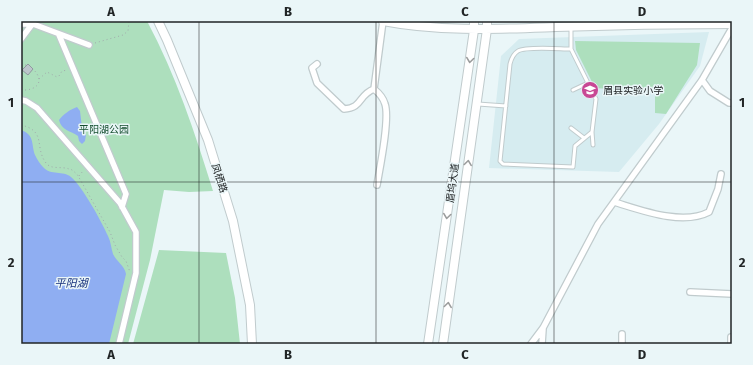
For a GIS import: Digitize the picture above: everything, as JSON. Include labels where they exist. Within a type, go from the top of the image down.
[{"type":"street","name":"凤栖路","points":[[158,21],[208,140],[233,220],[250,305],[252,344]]},
{"type":"street","points":[[374,89],[383,21],[411,26],[487,25],[572,27],[656,23],[732,24]]},
{"type":"street","points":[[21,24],[33,23],[89,45]]},
{"type":"street","points":[[21,39],[33,23]]},
{"type":"street","name":"眉坞大道","points":[[428,344],[474,25]]},
{"type":"street","name":"眉坞大道","points":[[443,344],[487,25]]},
{"type":"street","points":[[532,344],[543,328],[598,224],[702,80],[732,28]]},
{"type":"street","points":[[59,34],[126,194],[122,207]]},
{"type":"street","points":[[317,64],[312,68],[317,83],[344,109],[351,109],[359,103],[367,92],[374,89]]},
{"type":"street","points":[[702,80],[710,91],[729,103],[732,103]]},
{"type":"street","points":[[374,89],[381,95],[386,105],[386,122],[377,185]]},
{"type":"street","points":[[21,100],[26,101],[37,108],[88,166],[122,207],[136,232],[136,273],[119,344]]},
{"type":"street","points":[[614,202],[675,218],[704,215],[709,212],[718,189],[721,174]]},
{"type":"street","points":[[690,292],[732,294]]},
{"type":"street","points":[[542,344],[543,328]]},
{"type":"street","points":[[622,334],[622,344]]},
{"type":"street","points":[[731,337],[731,344]]},
{"type":"lane","points":[[572,27],[571,49],[596,99],[592,132],[593,145]]},
{"type":"lane","points":[[571,49],[532,49],[518,51],[512,57],[500,161],[503,164],[573,167],[575,146],[592,132]]},
{"type":"lane","points":[[573,90],[588,83]]},
{"type":"lane","points":[[476,104],[506,106]]},
{"type":"lane","points":[[571,128],[584,138]]},
{"type":"path","points":[[89,45],[123,35],[128,31],[129,21]]},
{"type":"path","points":[[21,64],[27,65]]},
{"type":"path","points":[[21,90],[30,90],[35,88],[40,79],[47,72],[56,77],[59,76],[62,71],[73,68]]},
{"type":"path","points":[[33,69],[40,79]]},
{"type":"path","points":[[21,125],[36,132],[46,164],[50,167],[70,169],[78,176],[110,232],[115,245],[126,261],[134,282]]},
{"type":"path","points":[[78,176],[88,166]]},
{"type":"shaded area","name":"眉县实验小学","points":[[709,32],[700,66],[659,124],[619,172],[489,168],[501,56],[519,39]]},
{"type":"green space","name":"平阳湖公园","points":[[21,21],[147,21],[176,83],[199,148],[213,191],[189,192],[164,190],[150,260],[128,344],[21,344]]},
{"type":"green space","points":[[575,41],[700,43],[697,65],[666,114],[655,113],[655,92],[595,88],[576,50]]},
{"type":"green space","points":[[159,250],[226,253],[235,298],[240,344],[133,344]]},
{"type":"water","points":[[77,107],[80,111],[82,128],[86,135],[85,141],[82,144],[79,141],[78,136],[64,128],[59,120],[67,112]]},
{"type":"water","name":"平阳湖","points":[[21,130],[29,134],[31,137],[35,155],[46,170],[68,175],[81,188],[110,240],[113,254],[125,271],[126,274],[109,344],[21,344]]},
{"type":"building","points":[[28,64],[33,69],[28,75],[22,70]]},
{"type":"place","name":"眉县实验小学","points":[[590,90]]}]
